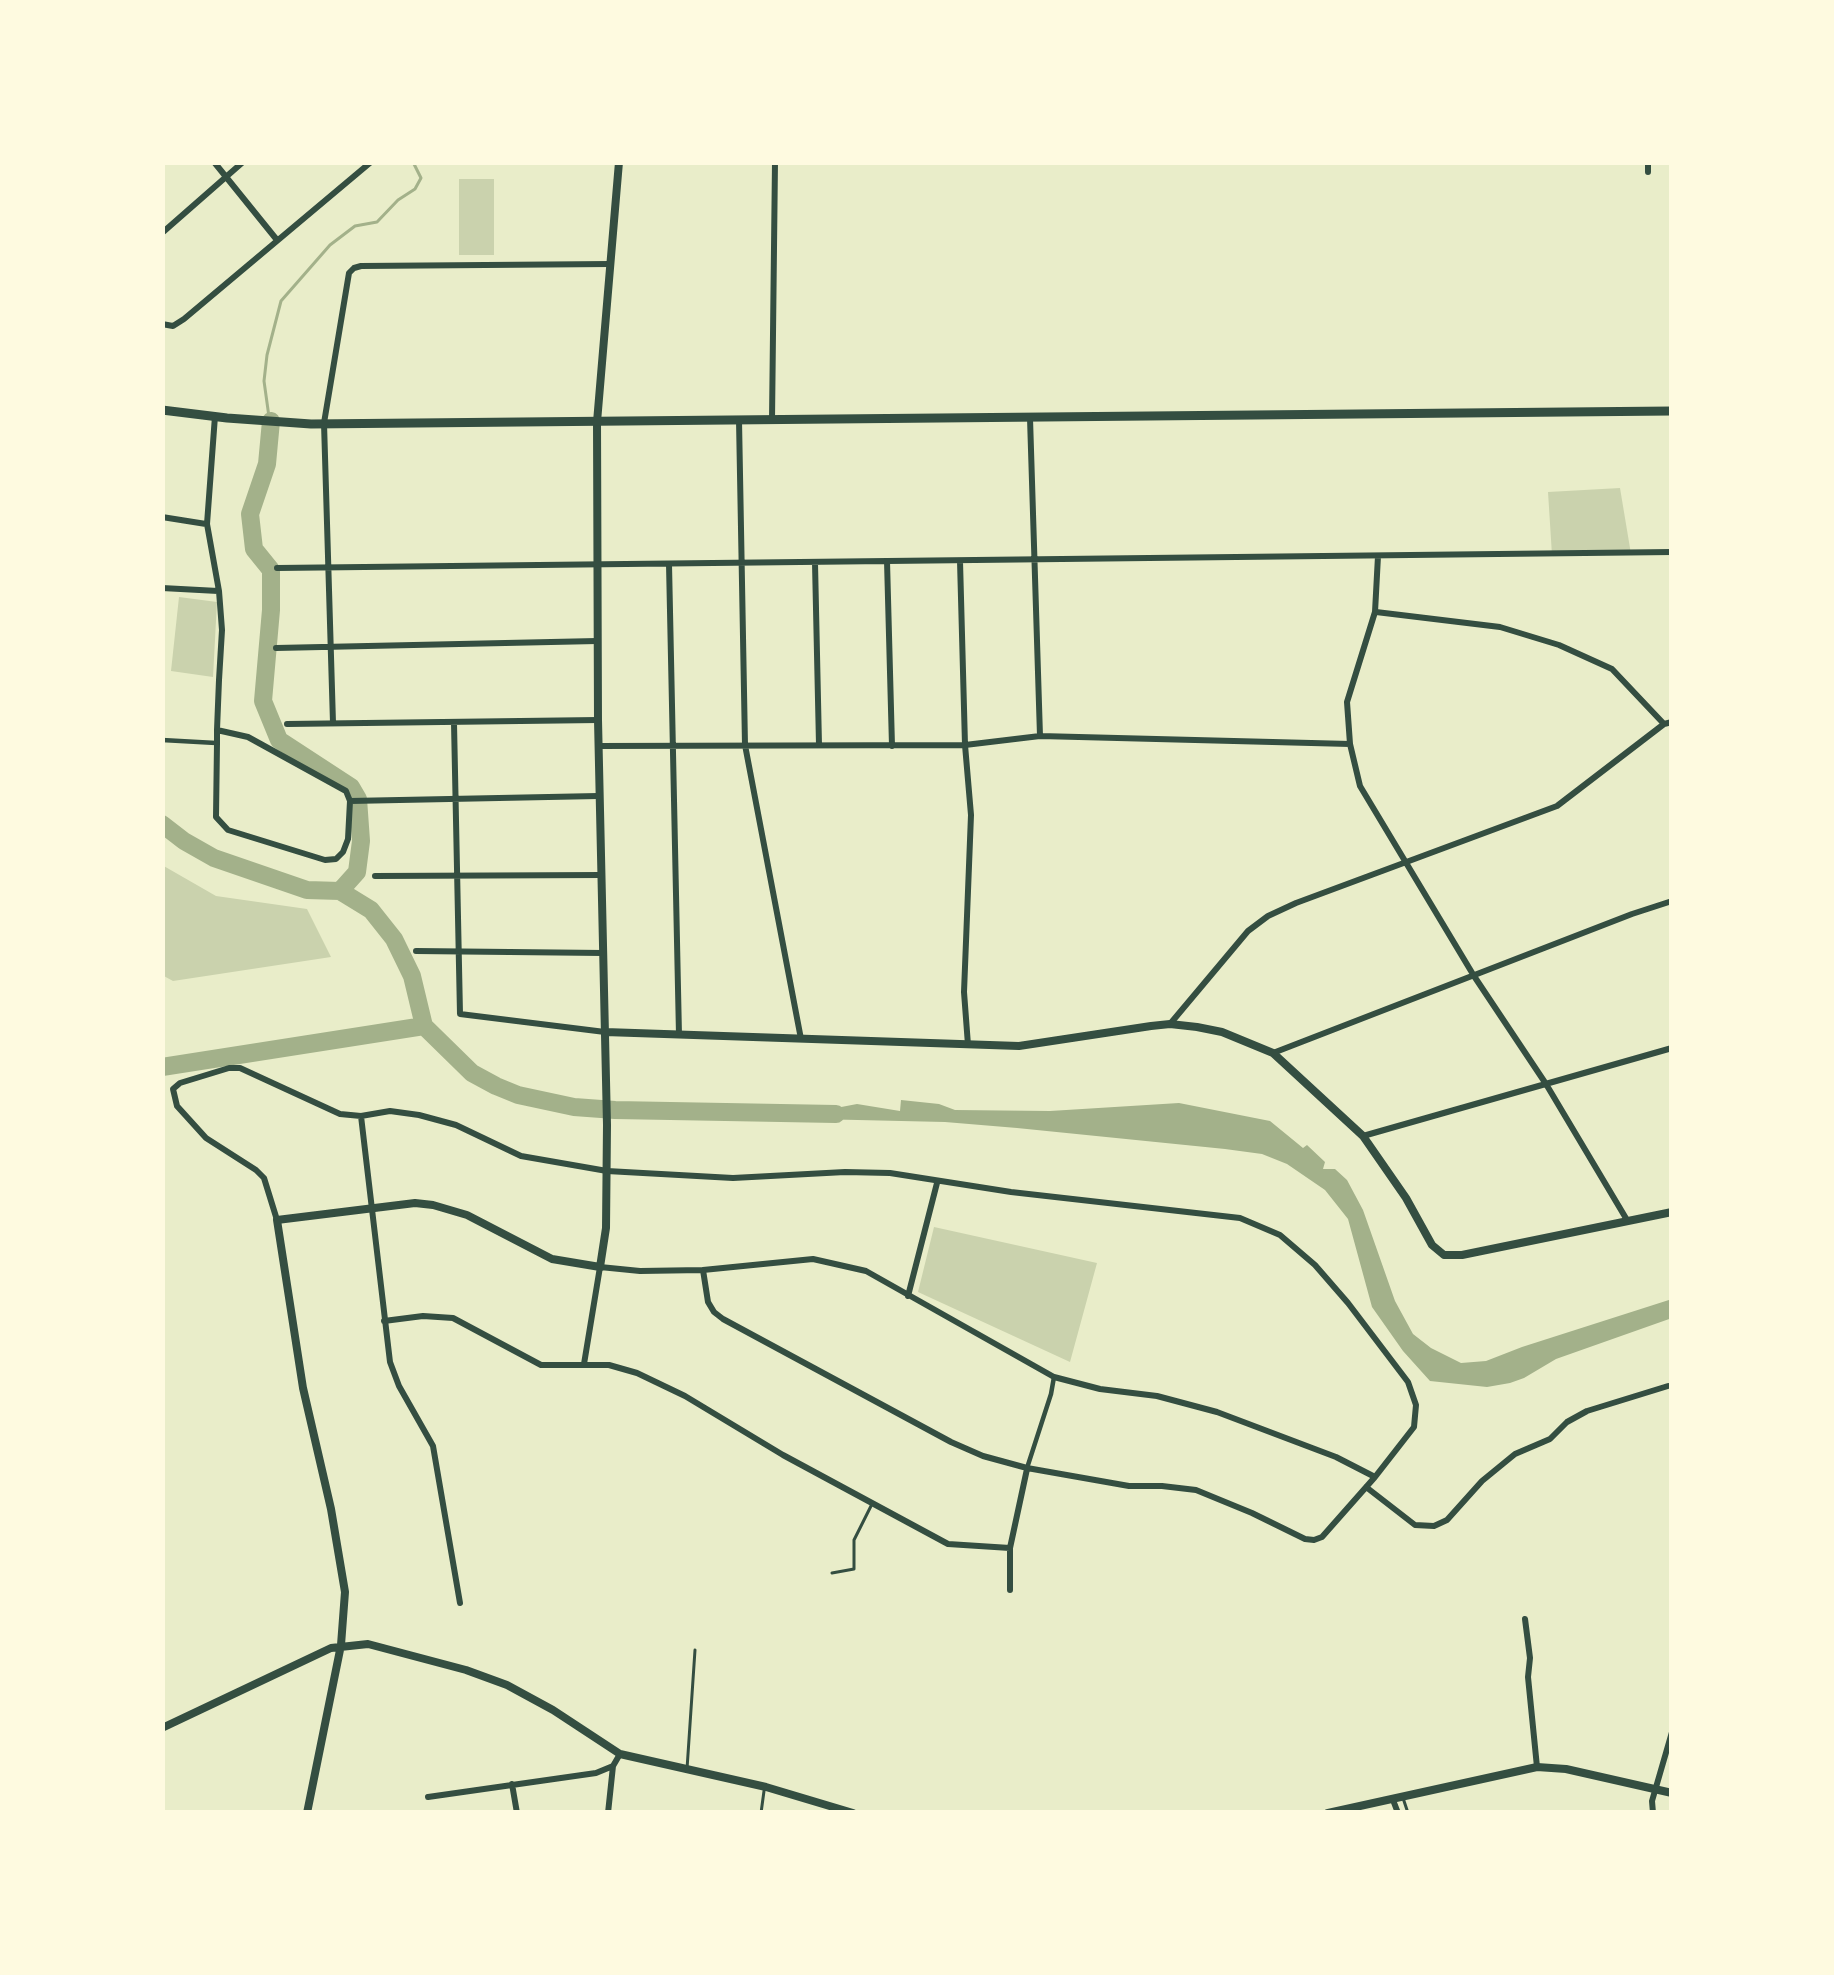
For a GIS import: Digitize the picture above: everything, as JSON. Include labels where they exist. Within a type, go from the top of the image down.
[{"type":"main road","points":[[162,410],[324,423],[1672,411]]},
{"type":"street","points":[[214,162],[277,240]]},
{"type":"street","points":[[162,233],[243,162]]},
{"type":"street","points":[[162,324],[173,326],[184,319],[371,162]]},
{"type":"street","points":[[584,1364],[607,1228],[597,422],[619,162]]},
{"type":"street","points":[[772,420],[775,162]]},
{"type":"street","points":[[1648,162],[1648,172]]},
{"type":"street","points":[[333,723],[324,423],[347,279],[361,266],[610,264]]},
{"type":"street","points":[[215,416],[207,524],[222,630],[217,730],[216,817],[228,830],[325,860],[344,852],[353,801],[346,791],[248,737],[217,730]]},
{"type":"street","points":[[1030,418],[1040,736]]},
{"type":"street","points":[[739,420],[745,746],[801,1039]]},
{"type":"street","points":[[162,517],[207,524]]},
{"type":"street","points":[[277,568],[1672,552]]},
{"type":"street","points":[[1378,556],[1375,611],[1347,702],[1360,786],[1627,1220]]},
{"type":"street","points":[[960,560],[971,815],[964,992],[968,1045]]},
{"type":"street","points":[[815,561],[819,745]]},
{"type":"street","points":[[887,561],[892,746]]},
{"type":"street","points":[[669,564],[679,1035]]},
{"type":"street","points":[[162,588],[219,591]]},
{"type":"street","points":[[1171,1024],[1248,931],[1268,916],[1557,806],[1668,723],[1612,669],[1559,645],[1500,627],[1375,611]]},
{"type":"street","points":[[276,648],[598,641]]},
{"type":"street","points":[[287,724],[598,720]]},
{"type":"street","points":[[454,722],[460,1014],[605,1032],[968,1045],[1019,1046],[1171,1024],[1222,1032],[1273,1053],[1363,1136],[1432,1245],[1444,1255],[1672,1212]]},
{"type":"street","points":[[599,746],[965,745],[1040,736],[1350,744]]},
{"type":"street","points":[[162,740],[217,743]]},
{"type":"street","points":[[353,801],[600,796]]},
{"type":"street","points":[[375,876],[602,874]]},
{"type":"street","points":[[1273,1053],[1672,902]]},
{"type":"street","points":[[416,952],[604,953]]},
{"type":"street","points":[[1363,1136],[1672,1048]]},
{"type":"street","points":[[308,1813],[341,1645],[342,1569],[303,1388],[277,1220],[264,1178],[206,1138],[177,1106],[173,1089],[188,1080],[240,1068],[340,1114],[419,1115],[456,1125],[521,1156],[607,1171],[733,1178],[890,1173],[937,1183],[1240,1218],[1280,1235],[1316,1265],[1348,1303],[1408,1382],[1416,1405],[1414,1426],[1322,1537],[1305,1539],[1196,1490],[1129,1486],[1027,1468],[951,1442],[723,1319],[708,1302],[703,1270]]},
{"type":"street","points":[[361,1116],[390,1362],[433,1446],[460,1603]]},
{"type":"street","points":[[908,1296],[937,1183]]},
{"type":"street","points":[[277,1220],[415,1203],[452,1208],[552,1259],[600,1267],[703,1270],[813,1259],[866,1271],[1054,1377],[1217,1412],[1376,1477]]},
{"type":"street","points":[[384,1321],[453,1318],[542,1365],[609,1365],[637,1373],[948,1544],[1010,1548]]},
{"type":"street","points":[[1010,1590],[1010,1548],[1054,1377]]},
{"type":"street","points":[[1366,1487],[1415,1525],[1434,1526],[1447,1520],[1482,1481],[1515,1454],[1550,1439],[1567,1421],[1670,1386]]},
{"type":"street","points":[[1525,1619],[1538,1767]]},
{"type":"street","points":[[162,1728],[341,1645],[368,1644],[507,1685],[620,1754],[766,1787],[853,1813]]},
{"type":"street","points":[[1653,1813],[1672,1732]]},
{"type":"street","points":[[608,1813],[613,1766],[620,1754]]},
{"type":"street","points":[[428,1797],[596,1773],[613,1766]]},
{"type":"street","points":[[1328,1813],[1538,1767],[1566,1768],[1672,1793]]},
{"type":"street","points":[[512,1784],[517,1813]]},
{"type":"street","points":[[1398,1798],[1398,1813]]},
{"type":"lane","points":[[832,1573],[854,1569],[854,1540],[872,1502]]},
{"type":"lane","points":[[687,1771],[694,1650]]},
{"type":"lane","points":[[761,1813],[766,1787]]},
{"type":"lane","points":[[1398,1798],[1408,1813]]},
{"type":"shaded area","points":[[459,179],[494,179],[494,255],[459,255]]},
{"type":"shaded area","points":[[1620,488],[1631,554],[1552,555],[1548,492]]},
{"type":"shaded area","points":[[179,597],[217,602],[213,677],[171,671]]},
{"type":"shaded area","points":[[162,865],[216,896],[307,909],[331,957],[173,981],[162,975]]},
{"type":"shaded area","points":[[901,1100],[955,1110],[1050,1111],[1179,1103],[1270,1121],[1303,1148],[1307,1145],[1325,1162],[1323,1169],[1335,1169],[1347,1180],[1413,1334],[1461,1363],[1486,1361],[1672,1299],[1672,1318],[1556,1359],[1510,1383],[1487,1387],[1430,1381],[1372,1307],[1348,1219],[1325,1190],[1287,1164],[1262,1154],[1225,1149],[1017,1128],[814,1119],[815,1112],[857,1104],[900,1111]]},
{"type":"shaded area","points":[[934,1227],[1097,1263],[1070,1362],[918,1292]]},
{"type":"waterway","points":[[269,417],[264,381],[281,301],[330,245],[355,226],[377,222],[415,189],[421,178],[413,162]]},
{"type":"waterway","points":[[271,421],[267,464],[250,514],[254,549],[271,570],[263,701],[279,740],[351,787],[358,799],[357,872],[340,891]]},
{"type":"waterway","points":[[162,824],[214,858],[307,890],[340,891],[371,910],[394,939],[412,976],[424,1026],[472,1073],[496,1086],[574,1107],[836,1114]]},
{"type":"waterway","points":[[162,1067],[424,1026]]}]
